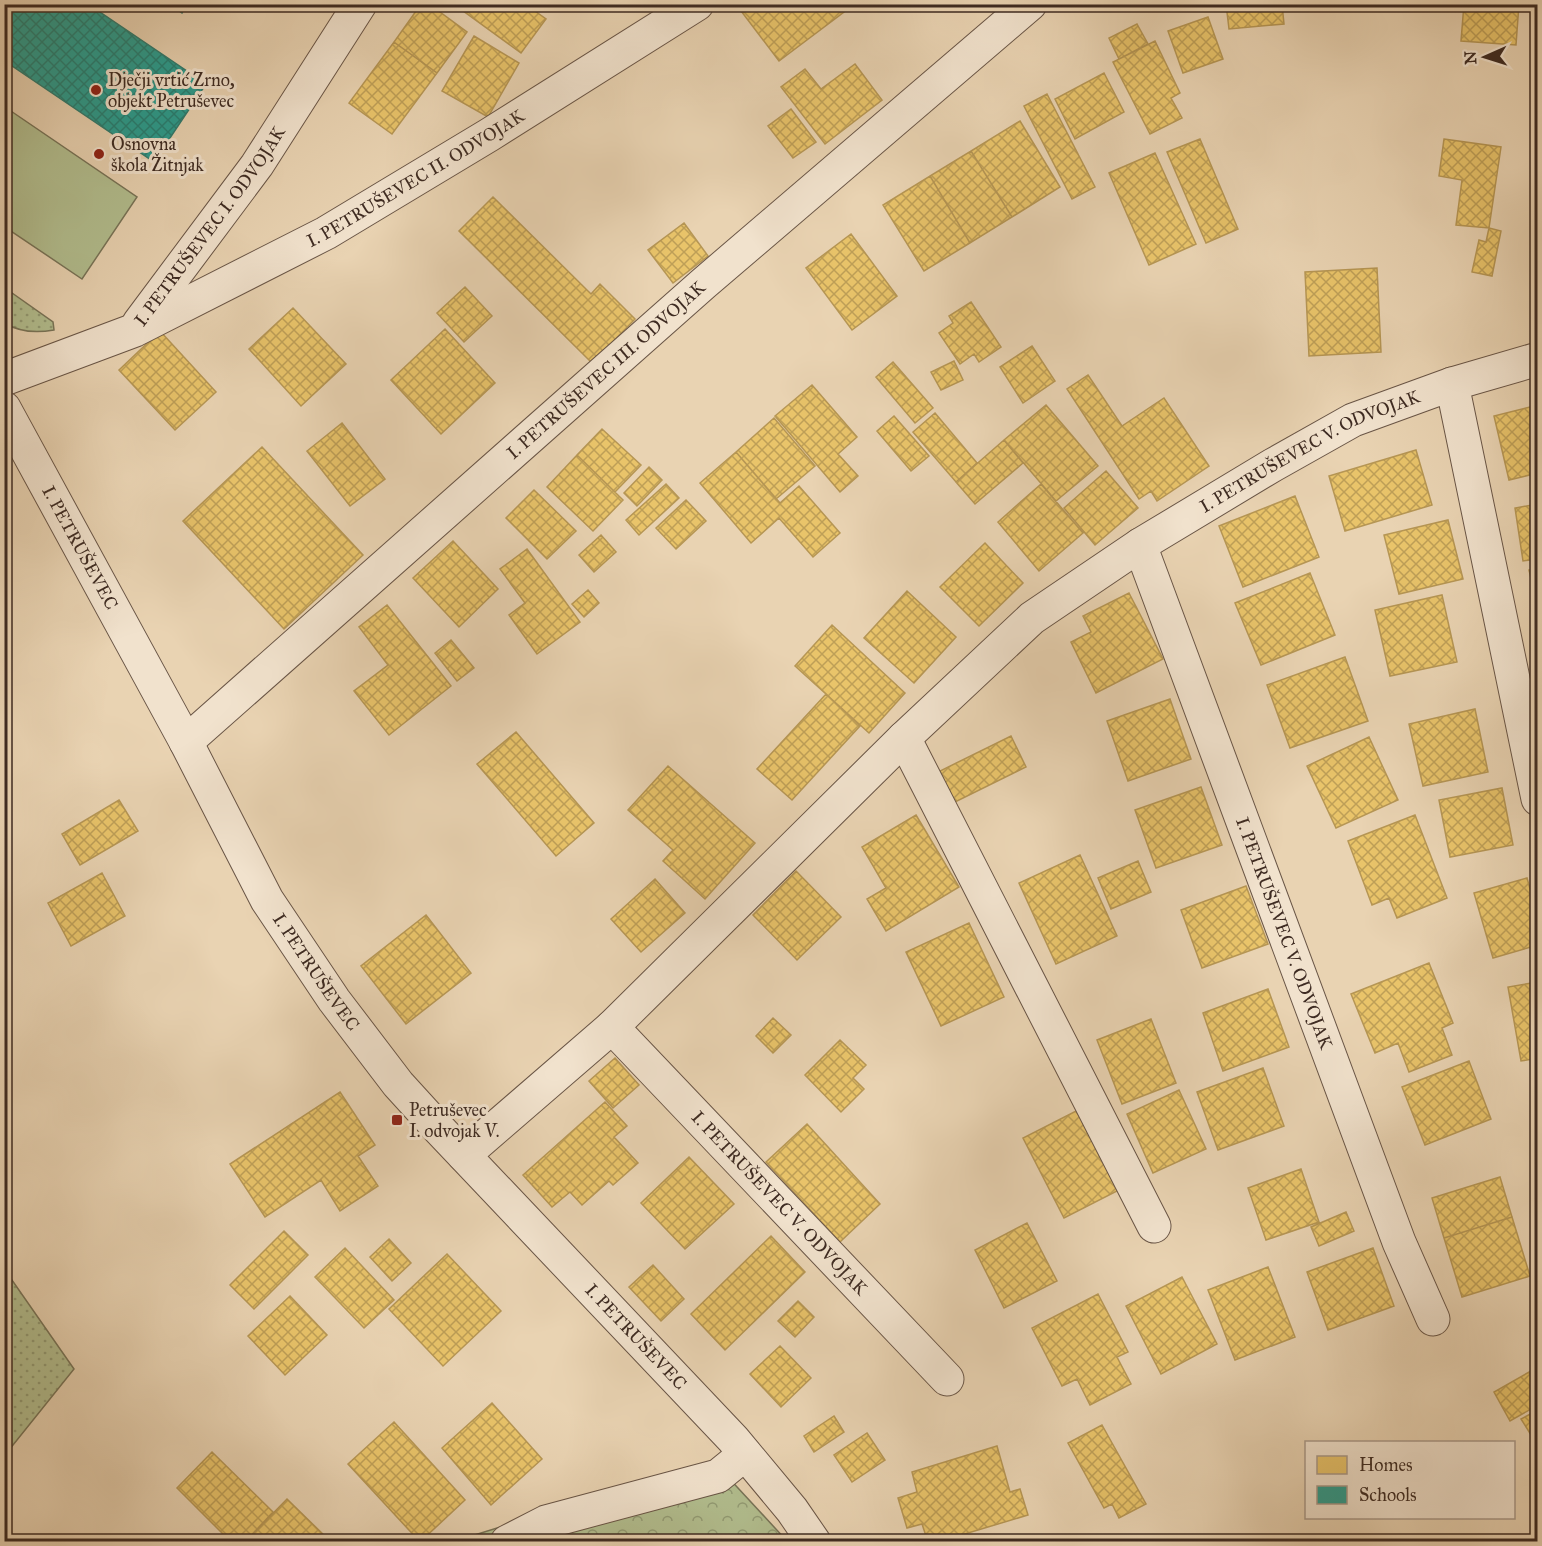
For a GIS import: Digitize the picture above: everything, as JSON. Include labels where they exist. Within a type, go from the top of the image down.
[{"type":"street","name":"I. PETRUŠEVEC I. ODVOJAK","points":[[4,379],[135,330],[257,165],[360,4]]},
{"type":"street","name":"I. PETRUŠEVEC III. ODVOJAK","points":[[186,742],[704,284],[1030,4]]},
{"type":"street","name":"I. PETRUŠEVEC II. ODVOJAK","points":[[135,330],[326,233],[489,135],[690,7]]},
{"type":"street","name":"I. PETRUŠEVEC V. ODVOJAK","points":[[464,1155],[612,1027],[904,738],[1032,618],[1140,545],[1353,420],[1452,384],[1538,359]]},
{"type":"street","points":[[1452,384],[1538,799]]},
{"type":"street","name":"I. PETRUŠEVEC","points":[[4,408],[186,742],[267,900],[334,1000],[398,1084],[746,1454],[792,1510],[814,1542]]},
{"type":"street","name":"I. PETRUŠEVEC V. ODVOJAK","points":[[1140,545],[1399,1242],[1433,1319]]},
{"type":"street","points":[[904,738],[1154,1226]]},
{"type":"street","name":"I. PETRUŠEVEC V. ODVOJAK","points":[[612,1027],[947,1379]]},
{"type":"street","points":[[507,1542],[546,1522],[718,1476],[746,1454]]},
{"type":"green space","points":[[5,107],[137,197],[82,279],[5,227]]},
{"type":"green space","points":[[5,288],[53,322],[54,330],[28,331],[5,323]]},
{"type":"green space","points":[[5,1270],[74,1369],[4,1455]]},
{"type":"green space","points":[[713,1461],[787,1541],[452,1542]]},
{"type":"building: Homes","points":[[421,4],[429,4],[467,32],[437,73],[394,42]]},
{"type":"building: Homes","points":[[461,4],[525,4],[546,19],[521,53],[459,8]]},
{"type":"building: Homes","points":[[740,4],[845,4],[848,9],[779,61],[738,7]]},
{"type":"building: Homes","points":[[1226,4],[1282,4],[1284,24],[1229,29]]},
{"type":"building: Homes","points":[[1464,4],[1519,4],[1516,45],[1461,41]]},
{"type":"building: Homes","points":[[1534,4],[1538,4],[1538,16],[1532,15]]},
{"type":"building: Homes","points":[[1208,17],[1223,59],[1183,73],[1168,31]]},
{"type":"building: Homes","points":[[1137,24],[1148,44],[1119,59],[1109,38]]},
{"type":"building: Homes","points":[[474,36],[519,63],[488,117],[442,91]]},
{"type":"building: Homes","points":[[1155,41],[1180,93],[1171,98],[1182,118],[1150,134],[1113,62]]},
{"type":"building: Homes","points":[[394,42],[437,73],[392,134],[349,103]]},
{"type":"building: Homes","points":[[855,64],[882,100],[825,144],[781,87],[805,69],[821,89]]},
{"type":"building: Homes","points":[[1104,73],[1124,112],[1075,139],[1055,99]]},
{"type":"building: Homes","points":[[1047,94],[1095,187],[1072,199],[1024,106]]},
{"type":"building: Homes","points":[[791,109],[816,142],[793,158],[768,126]]},
{"type":"building: Homes","points":[[1020,121],[1060,187],[1012,217],[971,151]]},
{"type":"building: Homes","points":[[1200,139],[1238,229],[1206,243],[1167,152]]},
{"type":"building: Homes","points":[[1444,139],[1501,147],[1489,228],[1456,225],[1462,180],[1439,176]]},
{"type":"building: Homes","points":[[971,151],[1012,217],[970,243],[930,176]]},
{"type":"building: Homes","points":[[1155,153],[1196,244],[1149,265],[1109,173]]},
{"type":"building: Homes","points":[[930,176],[970,243],[924,271],[883,205]]},
{"type":"building: Homes","points":[[493,197],[591,294],[600,284],[635,319],[592,363],[459,231]]},
{"type":"building: Homes","points":[[684,223],[708,256],[673,283],[648,250]]},
{"type":"building: Homes","points":[[1489,228],[1501,231],[1492,276],[1472,272],[1479,240],[1486,242]]},
{"type":"building: Homes","points":[[851,234],[897,296],[852,330],[806,268]]},
{"type":"building: Homes","points":[[1377,268],[1381,352],[1309,356],[1305,272]]},
{"type":"building: Homes","points":[[465,287],[492,316],[464,342],[437,313]]},
{"type":"building: Homes","points":[[971,302],[1001,347],[979,362],[974,354],[960,364],[939,333],[953,323],[949,316]]},
{"type":"building: Homes","points":[[293,308],[346,364],[301,406],[249,349]]},
{"type":"building: Homes","points":[[445,329],[495,383],[441,434],[391,380]]},
{"type":"building: Homes","points":[[160,331],[216,392],[175,430],[119,370]]},
{"type":"building: Homes","points":[[1032,346],[1055,381],[1023,403],[1000,367]]},
{"type":"building: Homes","points":[[954,361],[963,380],[941,390],[931,372]]},
{"type":"building: Homes","points":[[893,362],[933,408],[915,423],[876,377]]},
{"type":"building: Homes","points":[[1088,375],[1122,426],[1164,398],[1209,466],[1157,501],[1151,491],[1139,499],[1067,389]]},
{"type":"building: Homes","points":[[812,385],[857,437],[838,454],[858,476],[840,492],[775,416]]},
{"type":"building: Homes","points":[[1046,405],[1098,466],[1056,501],[1004,440]]},
{"type":"building: Homes","points":[[1538,405],[1538,473],[1509,480],[1494,416]]},
{"type":"building: Homes","points":[[935,413],[977,463],[956,482],[913,432]]},
{"type":"building: Homes","points":[[894,416],[929,456],[911,471],[877,431]]},
{"type":"building: Homes","points":[[774,418],[815,466],[776,499],[736,452]]},
{"type":"building: Homes","points":[[342,423],[385,479],[350,506],[307,451]]},
{"type":"building: Homes","points":[[602,429],[641,465],[615,492],[577,455]]},
{"type":"building: Homes","points":[[1004,440],[1023,463],[975,504],[956,482]]},
{"type":"building: Homes","points":[[262,447],[363,555],[284,629],[183,521]]},
{"type":"building: Homes","points":[[1416,450],[1432,505],[1345,531],[1329,476]]},
{"type":"building: Homes","points":[[736,452],[780,503],[799,486],[840,533],[813,557],[779,518],[751,543],[700,483]]},
{"type":"building: Homes","points":[[577,455],[623,500],[593,531],[547,487]]},
{"type":"building: Homes","points":[[649,467],[662,480],[637,506],[624,493]]},
{"type":"building: Homes","points":[[1106,471],[1138,508],[1095,545],[1064,508]]},
{"type":"building: Homes","points":[[666,484],[679,498],[639,535],[626,520]]},
{"type":"building: Homes","points":[[1041,484],[1083,533],[1039,571],[998,522]]},
{"type":"building: Homes","points":[[534,490],[576,531],[547,559],[506,518]]},
{"type":"building: Homes","points":[[1295,496],[1319,557],[1243,587],[1219,526]]},
{"type":"building: Homes","points":[[686,500],[706,521],[676,549],[656,528]]},
{"type":"building: Homes","points":[[1538,504],[1538,559],[1523,561],[1515,508]]},
{"type":"building: Homes","points":[[1448,520],[1463,579],[1399,594],[1384,535]]},
{"type":"building: Homes","points":[[601,535],[616,552],[594,572],[579,555]]},
{"type":"building: Homes","points":[[453,541],[498,589],[459,627],[413,578]]},
{"type":"building: Homes","points":[[985,543],[1023,583],[979,626],[940,587]]},
{"type":"building: Homes","points":[[527,549],[580,622],[537,654],[509,615],[525,603],[500,569]]},
{"type":"building: Homes","points":[[1538,568],[1538,607],[1529,570]]},
{"type":"building: Homes","points":[[1310,573],[1335,635],[1261,665],[1235,603]]},
{"type":"building: Homes","points":[[588,590],[599,603],[584,617],[572,604]]},
{"type":"building: Homes","points":[[907,591],[956,637],[914,683],[864,638]]},
{"type":"building: Homes","points":[[1129,593],[1163,659],[1096,693],[1071,642],[1091,632],[1083,616]]},
{"type":"building: Homes","points":[[1442,595],[1457,662],[1390,676],[1375,610]]},
{"type":"building: Homes","points":[[387,605],[451,686],[389,735],[354,691],[388,665],[359,627]]},
{"type":"building: Homes","points":[[832,625],[905,693],[869,733],[795,666]]},
{"type":"building: Homes","points":[[451,640],[474,668],[457,681],[435,653]]},
{"type":"building: Homes","points":[[1345,657],[1368,721],[1290,748],[1267,685]]},
{"type":"building: Homes","points":[[826,694],[860,726],[792,800],[757,769]]},
{"type":"building: Homes","points":[[1170,699],[1191,759],[1128,781],[1107,721]]},
{"type":"building: Homes","points":[[1475,709],[1488,772],[1423,786],[1409,724]]},
{"type":"building: Homes","points":[[516,732],[594,823],[556,856],[477,764]]},
{"type":"building: Homes","points":[[1011,736],[1026,767],[951,804],[936,773]]},
{"type":"building: Homes","points":[[1369,737],[1398,800],[1336,828],[1307,766]]},
{"type":"building: Homes","points":[[668,766],[755,843],[705,899],[663,861],[673,850],[628,810]]},
{"type":"building: Homes","points":[[1201,787],[1222,845],[1156,868],[1135,810]]},
{"type":"building: Homes","points":[[1502,788],[1513,845],[1450,857],[1439,800]]},
{"type":"building: Homes","points":[[119,800],[138,831],[80,865],[62,834]]},
{"type":"building: Homes","points":[[916,815],[959,887],[886,931],[867,899],[886,888],[862,847]]},
{"type":"building: Homes","points":[[1415,815],[1447,898],[1397,918],[1389,898],[1372,905],[1348,841]]},
{"type":"building: Homes","points":[[1080,855],[1117,936],[1056,964],[1019,883]]},
{"type":"building: Homes","points":[[1138,861],[1151,892],[1111,909],[1098,878]]},
{"type":"building: Homes","points":[[796,871],[841,917],[797,960],[753,915]]},
{"type":"building: Homes","points":[[102,873],[125,916],[71,946],[48,903]]},
{"type":"building: Homes","points":[[1527,878],[1538,917],[1538,945],[1493,958],[1474,893]]},
{"type":"building: Homes","points":[[655,879],[685,913],[641,952],[611,919]]},
{"type":"building: Homes","points":[[1246,886],[1268,944],[1202,968],[1181,910]]},
{"type":"building: Homes","points":[[426,915],[471,973],[406,1024],[361,966]]},
{"type":"building: Homes","points":[[969,923],[1004,997],[941,1026],[906,952]]},
{"type":"building: Homes","points":[[1429,963],[1453,1023],[1442,1028],[1452,1055],[1409,1072],[1398,1043],[1375,1053],[1351,994]]},
{"type":"building: Homes","points":[[1538,982],[1538,1058],[1521,1061],[1508,987]]},
{"type":"building: Homes","points":[[1268,989],[1289,1047],[1223,1071],[1203,1013]]},
{"type":"building: Homes","points":[[773,1018],[791,1035],[773,1053],[756,1036]]},
{"type":"building: Homes","points":[[1151,1019],[1176,1083],[1122,1104],[1097,1040]]},
{"type":"building: Homes","points":[[840,1040],[866,1065],[853,1078],[864,1089],[841,1112],[805,1075]]},
{"type":"building: Homes","points":[[615,1058],[639,1085],[613,1108],[589,1081]]},
{"type":"building: Homes","points":[[1469,1061],[1491,1119],[1425,1145],[1402,1087]]},
{"type":"building: Homes","points":[[1263,1068],[1284,1126],[1218,1150],[1197,1092]]},
{"type":"building: Homes","points":[[1179,1090],[1206,1149],[1153,1173],[1127,1114]]},
{"type":"building: Homes","points":[[340,1092],[375,1145],[358,1156],[378,1186],[340,1211],[321,1180],[265,1217],[230,1164]]},
{"type":"building: Homes","points":[[605,1102],[627,1126],[614,1137],[638,1163],[613,1185],[609,1181],[582,1205],[570,1192],[552,1207],[523,1175]]},
{"type":"building: Homes","points":[[1082,1108],[1123,1188],[1064,1218],[1023,1138]]},
{"type":"building: Homes","points":[[807,1124],[880,1204],[840,1242],[766,1162]]},
{"type":"building: Homes","points":[[689,1157],[734,1204],[685,1249],[641,1203]]},
{"type":"building: Homes","points":[[1301,1169],[1319,1222],[1266,1240],[1248,1188]]},
{"type":"building: Homes","points":[[1500,1177],[1512,1217],[1444,1238],[1432,1198]]},
{"type":"building: Homes","points":[[1346,1212],[1354,1231],[1319,1246],[1311,1227]]},
{"type":"building: Homes","points":[[1512,1217],[1530,1276],[1462,1297],[1444,1238]]},
{"type":"building: Homes","points":[[1027,1223],[1057,1281],[1004,1308],[975,1250]]},
{"type":"building: Homes","points":[[284,1231],[308,1255],[254,1309],[230,1285]]},
{"type":"building: Homes","points":[[771,1236],[805,1272],[725,1350],[691,1314]]},
{"type":"building: Homes","points":[[389,1239],[411,1263],[392,1281],[370,1257]]},
{"type":"building: Homes","points":[[345,1248],[394,1300],[364,1328],[315,1277]]},
{"type":"building: Homes","points":[[1373,1248],[1394,1306],[1328,1330],[1307,1272]]},
{"type":"building: Homes","points":[[447,1254],[501,1311],[443,1366],[389,1309]]},
{"type":"building: Homes","points":[[653,1265],[684,1299],[661,1321],[629,1287]]},
{"type":"building: Homes","points":[[1268,1267],[1295,1337],[1235,1360],[1208,1290]]},
{"type":"building: Homes","points":[[1182,1277],[1217,1344],[1161,1374],[1126,1306]]},
{"type":"building: Homes","points":[[1098,1294],[1128,1352],[1117,1357],[1131,1384],[1090,1405],[1077,1379],[1062,1386],[1032,1328]]},
{"type":"building: Homes","points":[[290,1296],[327,1335],[285,1375],[248,1336]]},
{"type":"building: Homes","points":[[798,1301],[814,1317],[795,1337],[778,1321]]},
{"type":"building: Homes","points":[[780,1346],[811,1378],[781,1407],[750,1374]]},
{"type":"building: Homes","points":[[1538,1367],[1538,1405],[1510,1421],[1494,1392]]},
{"type":"building: Homes","points":[[492,1403],[542,1459],[491,1505],[442,1448]]},
{"type":"building: Homes","points":[[1538,1410],[1538,1446],[1521,1419]]},
{"type":"building: Homes","points":[[834,1416],[844,1432],[814,1452],[804,1436]]},
{"type":"building: Homes","points":[[394,1422],[465,1500],[420,1542],[348,1464]]},
{"type":"building: Homes","points":[[1102,1425],[1146,1504],[1119,1518],[1112,1504],[1104,1508],[1068,1443]]},
{"type":"building: Homes","points":[[867,1433],[885,1460],[852,1482],[834,1455]]},
{"type":"building: Homes","points":[[997,1446],[1010,1492],[1020,1489],[1028,1515],[938,1542],[928,1542],[922,1524],[907,1528],[898,1498],[917,1492],[912,1472]]},
{"type":"building: Homes","points":[[212,1452],[273,1512],[245,1542],[231,1542],[177,1488]]},
{"type":"building: Homes","points":[[287,1499],[331,1542],[245,1542]]},
{"type":"building: Schools","points":[[4,4],[88,4],[206,84],[154,162],[12,66],[7,73],[4,71]]},
{"type":"building: Schools","points":[[169,4],[187,4],[182,13]]},
{"type":"place","name":"Dječji vrtić Zrno, objekt Petruševec","points":[[96,90]]},
{"type":"place","name":"Osnovna škola Žitnjak","points":[[99,154]]},
{"type":"place","name":"Petruševec I. odvojak V.","points":[[397,1120]]}]
